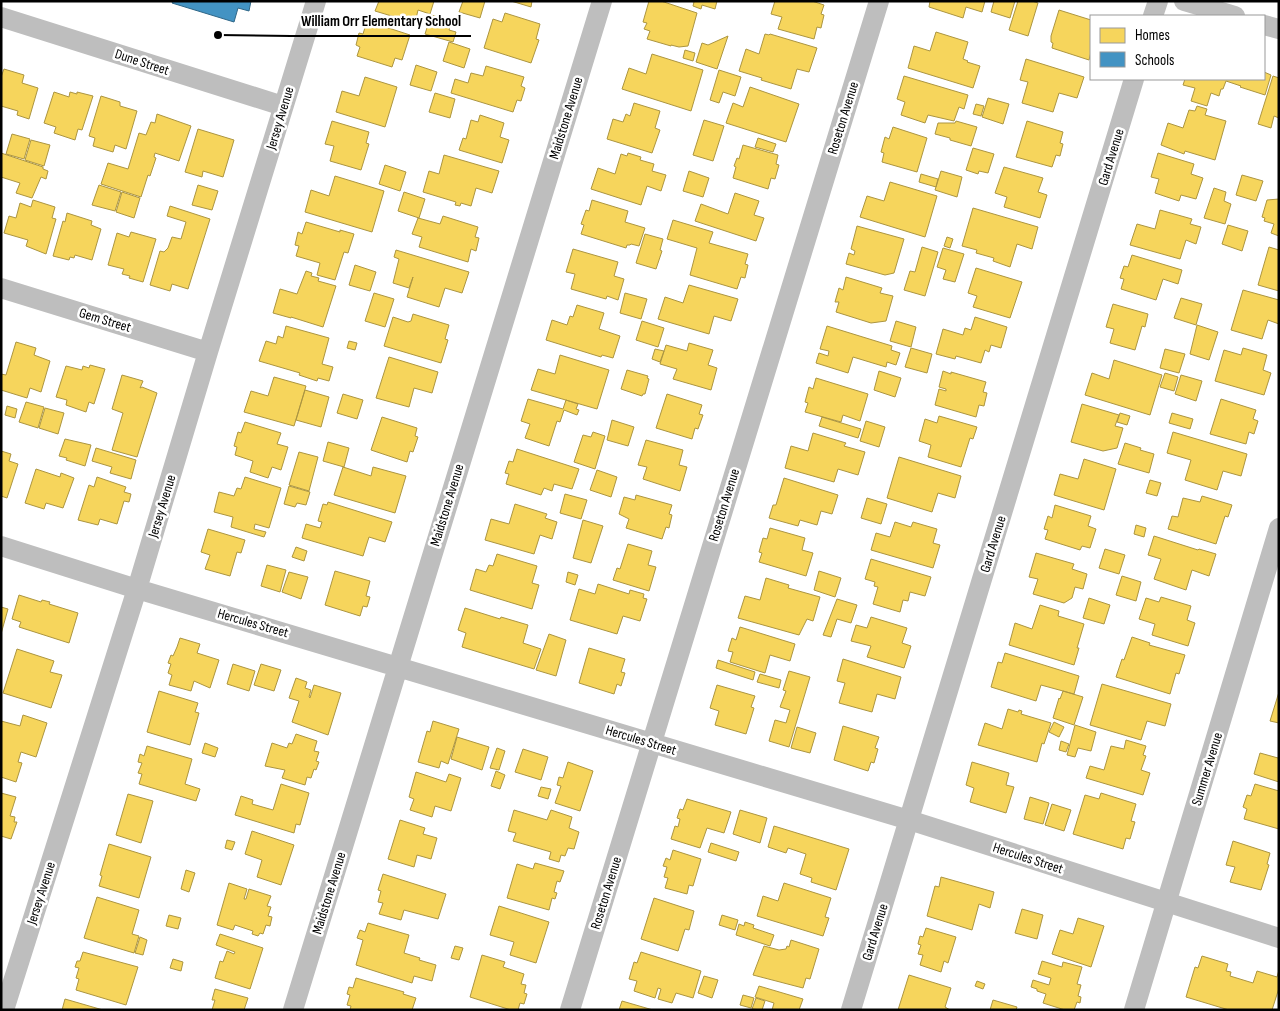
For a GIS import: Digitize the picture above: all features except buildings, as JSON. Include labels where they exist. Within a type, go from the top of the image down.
[{"type":"street","name":"Jersey Avenue","points":[[4,1010],[137,589],[316,1]]},
{"type":"street","name":"Maidstone Avenue","points":[[293,1010],[602,1]]},
{"type":"street","name":"Roseton Avenue","points":[[570,1010],[879,1]]},
{"type":"street","points":[[1153,15],[1158,1]]},
{"type":"street","points":[[1184,1],[1232,15]]},
{"type":"street","name":"Dune Street","points":[[1,17],[283,106]]},
{"type":"street","points":[[1265,25],[1279,29]]},
{"type":"street","name":"Gard Avenue","points":[[851,1010],[1134,80]]},
{"type":"street","name":"Gem Street","points":[[1,288],[208,352]]},
{"type":"street","name":"Summer Avenue","points":[[1134,1010],[1279,528]]},
{"type":"street","name":"Hercules Street","points":[[1,546],[137,589],[909,820],[1279,938]]},
{"type":"place","name":"William Orr Elementary School","points":[[218,35]]}]
